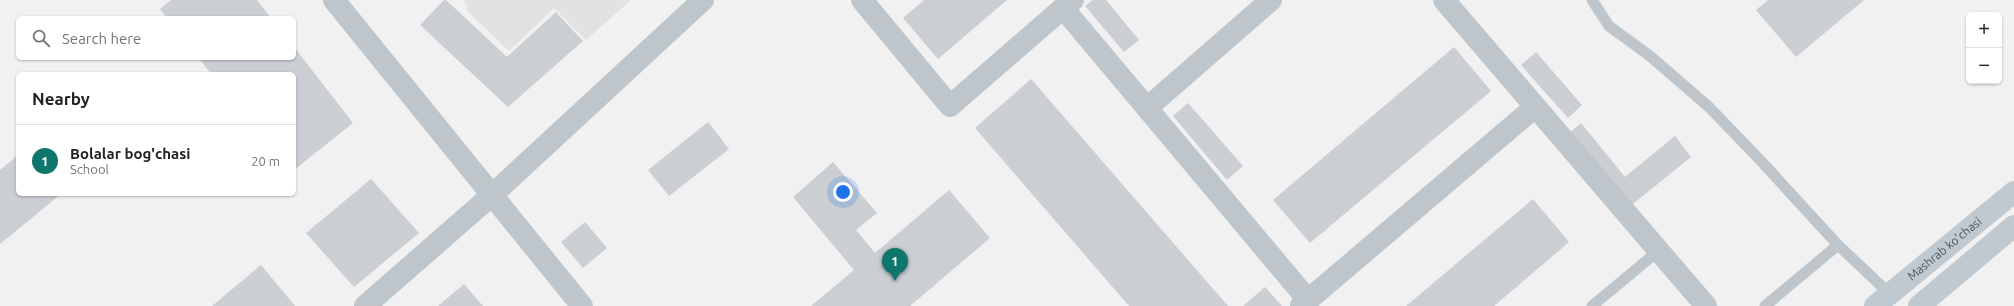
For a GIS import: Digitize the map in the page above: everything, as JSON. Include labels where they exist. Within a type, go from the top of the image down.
[{"type":"main road","name":"Mashrab ko'chasi","points":[[1882,300],[2014,192]]},
{"type":"main road","points":[[1919,306],[2014,226]]},
{"type":"main road","points":[[1969,229],[1986,249]]},
{"type":"street","points":[[334,0],[582,306]]},
{"type":"street","points":[[368,305],[492,195],[704,0]]},
{"type":"street","points":[[862,0],[950,106],[1068,4],[1147,108],[1304,303],[1536,107]]},
{"type":"street","points":[[1147,108],[1271,0]]},
{"type":"street","points":[[1444,0],[1657,252],[1706,306]]},
{"type":"lane","points":[[1592,0],[1609,26],[1650,56],[1709,107],[1761,160],[1838,245],[1882,300]]},
{"type":"lane","points":[[1765,306],[1838,245]]},
{"type":"lane","points":[[1592,306],[1657,252]]},
{"type":"shaded area","points":[[463,0],[631,0],[586,40],[554,8],[509,51],[466,10],[468,7]]},
{"type":"building","points":[[171,0],[257,0],[269,16],[165,16],[160,9]]},
{"type":"building","points":[[444,0],[446,0],[507,57],[556,12],[583,41],[508,107],[420,25]]},
{"type":"building","points":[[924,0],[1007,0],[938,59],[903,18]]},
{"type":"building","points":[[1093,0],[1106,0],[1139,40],[1124,52],[1085,6]]},
{"type":"building","points":[[1768,0],[1864,0],[1796,57],[1756,10]]},
{"type":"building","points":[[1454,47],[1491,91],[1310,243],[1273,200]]},
{"type":"building","points":[[296,50],[353,123],[296,168],[296,72],[210,72],[200,60],[296,60]]},
{"type":"building","points":[[1536,52],[1582,105],[1568,118],[1521,65]]},
{"type":"building","points":[[1031,79],[1228,306],[1129,306],[975,128]]},
{"type":"building","points":[[1188,103],[1243,166],[1227,180],[1173,116]]},
{"type":"building","points":[[708,122],[729,149],[669,196],[648,170]]},
{"type":"building","points":[[1581,123],[1625,177],[1675,136],[1691,157],[1628,208],[1568,134]]},
{"type":"building","points":[[16,157],[16,196],[59,196],[0,244],[0,170]]},
{"type":"building","points":[[833,162],[877,213],[856,230],[875,253],[949,190],[990,238],[910,306],[811,306],[854,270],[793,197]]},
{"type":"building","points":[[371,179],[419,233],[354,287],[306,233]]},
{"type":"building","points":[[1533,199],[1569,242],[1494,306],[1406,306]]},
{"type":"building","points":[[585,222],[607,248],[583,268],[561,242]]},
{"type":"building","points":[[261,265],[295,306],[212,306]]},
{"type":"building","points":[[464,284],[483,306],[438,306]]},
{"type":"building","points":[[1265,287],[1282,306],[1243,306]]},
{"type":"place","name":"Bolalar bog'chasi","points":[[895,281]]}]
